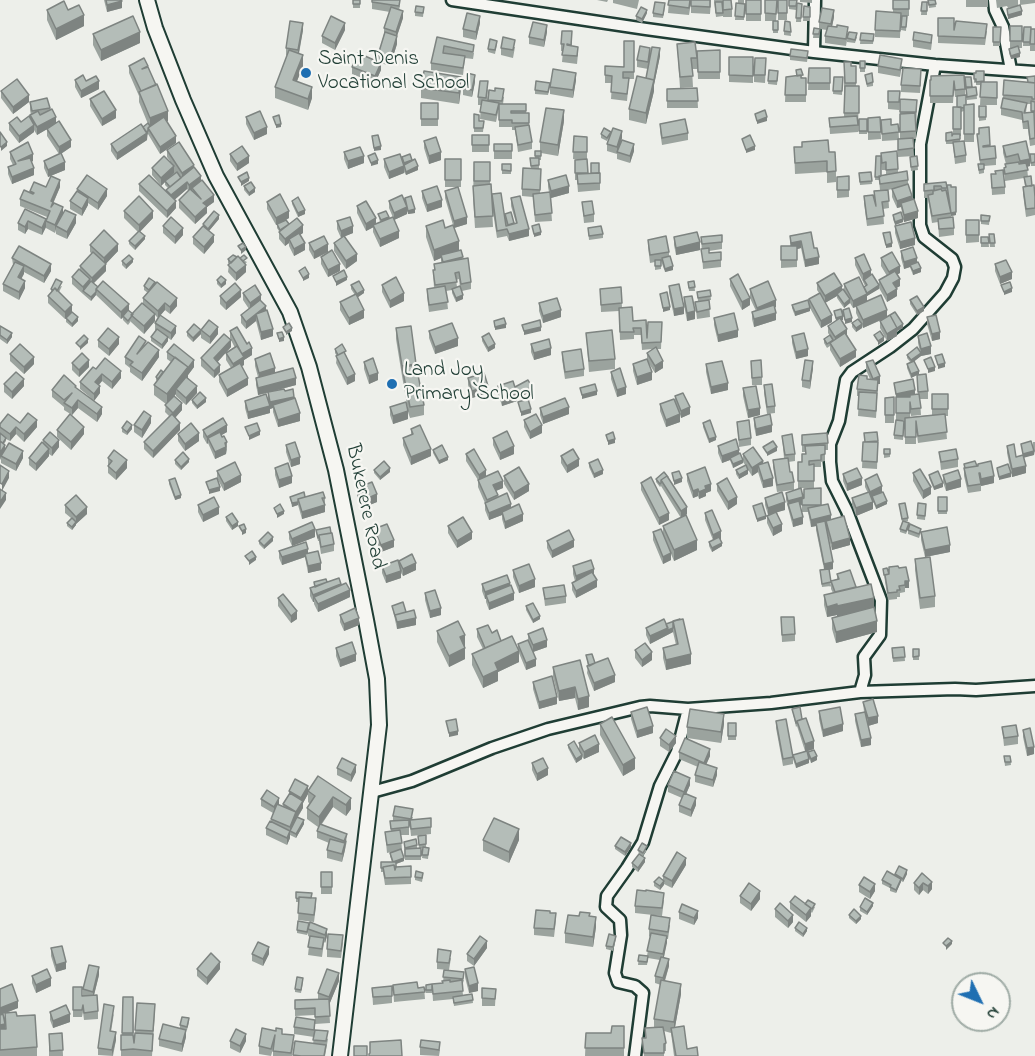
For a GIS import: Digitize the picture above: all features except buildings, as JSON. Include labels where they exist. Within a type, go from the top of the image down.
[{"type":"street","name":"Bukerere Road","points":[[147,0],[155,28],[179,90],[216,176],[290,312],[309,367],[336,470],[377,679],[379,725],[340,1056]]},
{"type":"street","points":[[452,0],[814,52],[935,65],[1035,72]]},
{"type":"street","points":[[814,52],[815,0]]},
{"type":"street","points":[[994,0],[995,9],[1004,27],[1011,70]]},
{"type":"street","points":[[860,692],[865,675],[864,657],[880,635],[881,600],[847,511],[832,481],[830,444],[839,421],[846,380],[852,372],[913,329],[945,292],[953,278],[955,267],[952,259],[924,237],[920,225],[920,144],[935,65]]},
{"type":"street","points":[[372,792],[412,781],[492,748],[548,729],[640,707],[688,709],[771,703],[860,692],[976,690],[1035,686]]},
{"type":"street","points":[[635,1056],[643,993],[635,986],[618,982],[615,973],[621,935],[620,920],[606,907],[607,896],[643,842],[660,786],[677,752],[688,709]]},
{"type":"place","name":"Saint Denis Vocational School","points":[[306,73]]},
{"type":"place","name":"Land Joy Primary School","points":[[392,384]]}]
